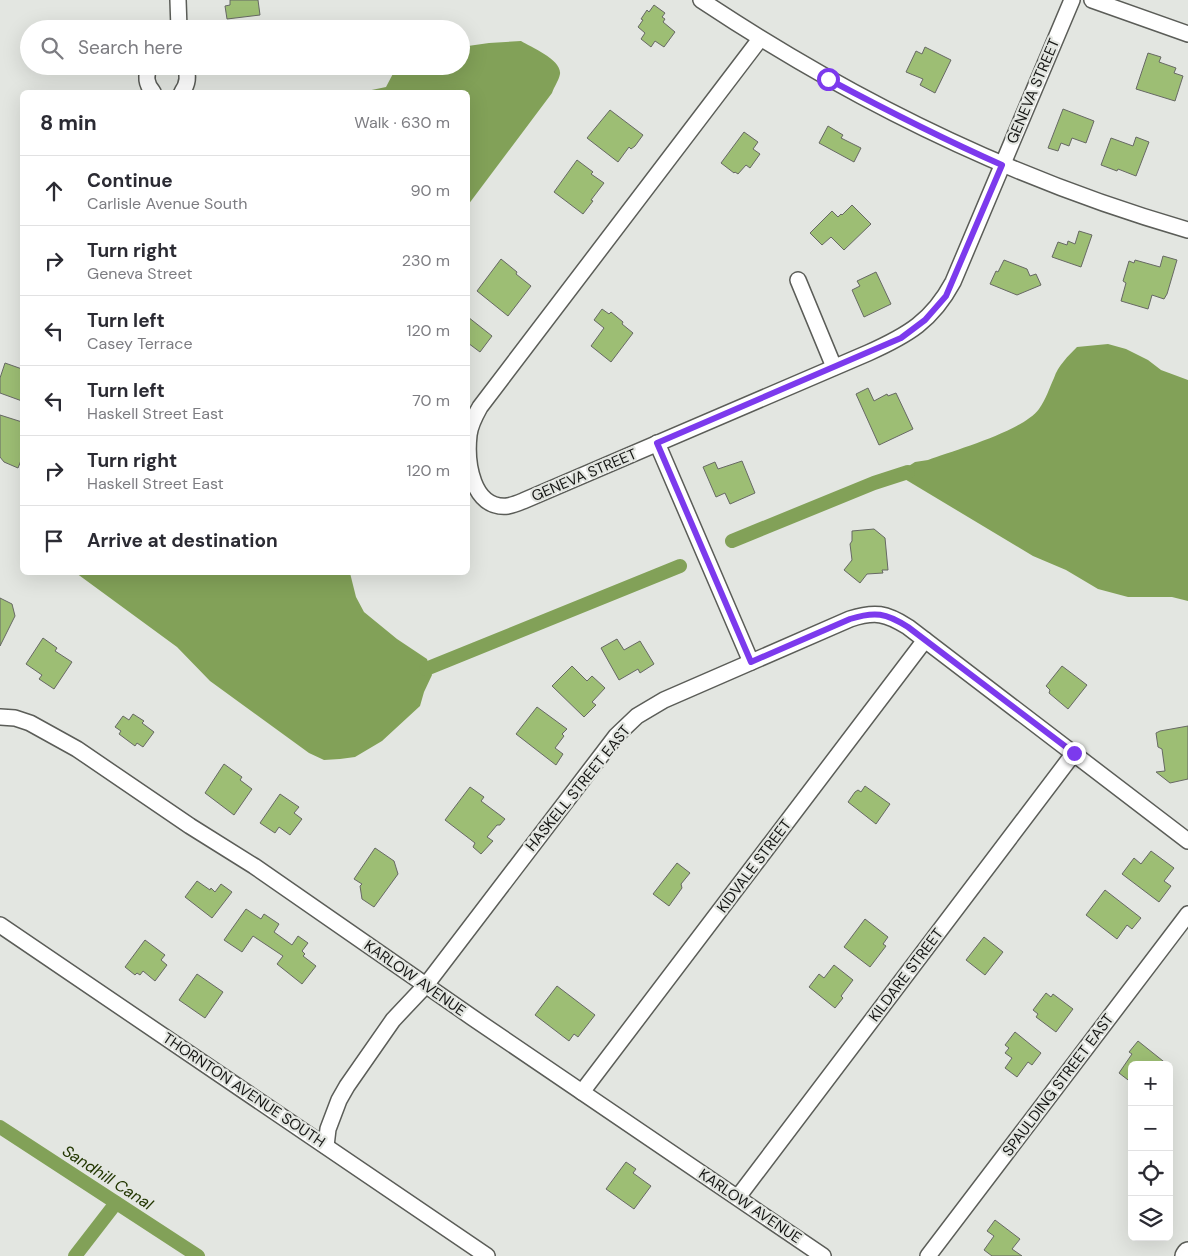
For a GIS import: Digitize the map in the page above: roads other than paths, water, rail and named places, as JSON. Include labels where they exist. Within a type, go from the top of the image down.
[{"type":"street","points":[[178,0],[179,20]]},
{"type":"street","points":[[702,0],[760,39],[828,79],[897,116],[959,146],[1088,199],[1188,230]]},
{"type":"street","name":"GENEVA STREET","points":[[470,468],[473,482],[480,496],[493,504],[508,506],[901,338],[914,330],[936,310],[953,282],[1072,0]]},
{"type":"street","points":[[1092,0],[1188,34]]},
{"type":"street","name":"GENEVA STREET","points":[[470,430],[480,407],[760,39]]},
{"type":"street","points":[[147,75],[146,79],[151,90]]},
{"type":"street","points":[[183,90],[188,80],[187,75]]},
{"type":"street","points":[[798,280],[834,367]]},
{"type":"street","points":[[657,443],[751,662]]},
{"type":"street","name":"HASKELL STREET EAST","points":[[326,1146],[328,1129],[333,1114],[347,1086],[393,1020],[426,986],[578,784],[626,726],[637,716],[664,700],[850,619],[865,614],[880,614],[895,618],[1188,840]]},
{"type":"street","name":"KIDVALE STREET","points":[[582,1092],[925,640]]},
{"type":"street","name":"KARLOW AVENUE","points":[[0,717],[15,718],[30,723],[77,749],[190,826],[254,866],[426,986],[823,1256]]},
{"type":"street","name":"KILDARE STREET","points":[[738,1198],[1074,753]]},
{"type":"street","name":"SPAULDING STREET EAST","points":[[928,1256],[1188,914]]},
{"type":"street","name":"THORNTON AVENUE SOUTH","points":[[0,925],[487,1256]]},
{"type":"waterway","points":[[732,541],[874,483],[908,472]]},
{"type":"waterway","points":[[426,669],[680,566]]},
{"type":"waterway","name":"Sandhill Canal","points":[[0,1127],[198,1256]]},
{"type":"waterway","points":[[75,1256],[116,1203]]}]
